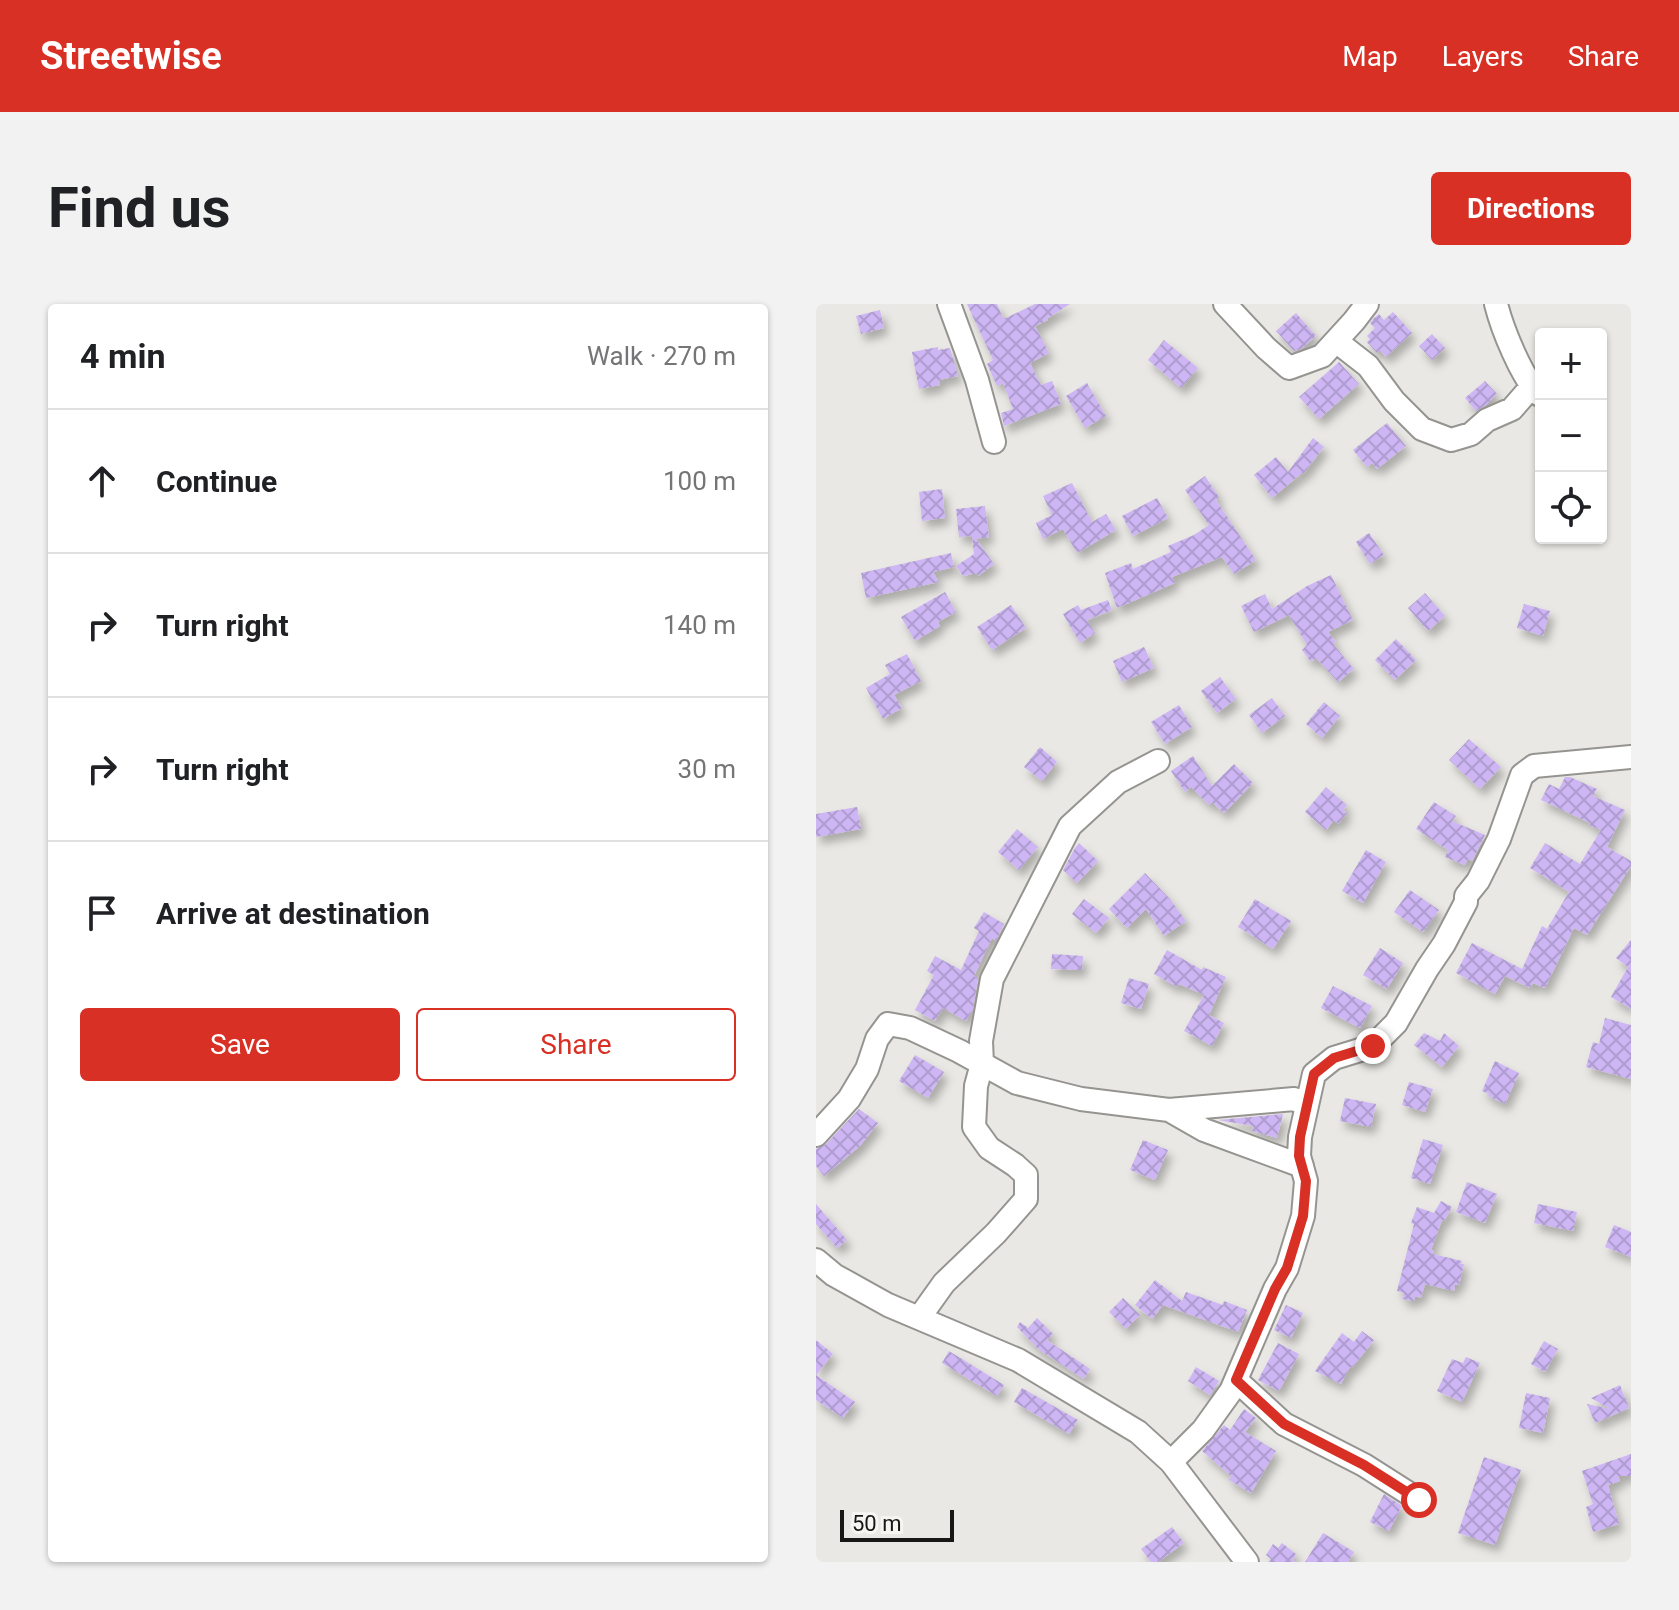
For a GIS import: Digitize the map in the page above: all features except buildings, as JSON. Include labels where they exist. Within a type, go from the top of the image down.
[{"type":"street","points":[[949,304],[977,380],[994,442]]},
{"type":"street","points":[[1225,304],[1289,368],[1322,356],[1367,304]]},
{"type":"street","points":[[1496,304],[1523,372],[1535,388]]},
{"type":"street","points":[[1336,341],[1368,366],[1394,401],[1422,429],[1451,440],[1471,434],[1487,420],[1512,409],[1535,392]]},
{"type":"street","points":[[1171,1462],[1203,1430],[1231,1391],[1287,1268],[1303,1216],[1306,1181],[1299,1156],[1300,1137],[1314,1074],[1334,1058],[1373,1046],[1396,1023],[1444,944],[1466,902],[1466,896],[1478,881],[1499,839],[1522,775],[1534,766],[1631,757]]},
{"type":"street","points":[[919,1318],[944,1283],[1026,1199],[1026,1175],[989,1148],[974,1127],[976,1086],[982,1064],[981,1041],[992,979],[1070,826],[1118,782],[1158,761]]},
{"type":"street","points":[[816,1135],[849,1099],[867,1069],[877,1039],[888,1024],[910,1028],[1017,1083],[1081,1099],[1169,1110],[1294,1099],[1307,1105]]},
{"type":"street","points":[[1169,1110],[1204,1130],[1302,1166]]},
{"type":"street","points":[[816,1260],[834,1275],[888,1305],[1018,1360],[1138,1432],[1171,1462],[1247,1562]]},
{"type":"street","points":[[1236,1380],[1284,1424],[1364,1465],[1419,1500]]},
{"type":"route","points":[[1373,1046],[1334,1058],[1314,1074],[1300,1137],[1299,1156],[1306,1181],[1303,1216],[1287,1268],[1236,1380],[1284,1424],[1364,1465],[1419,1500]]}]
